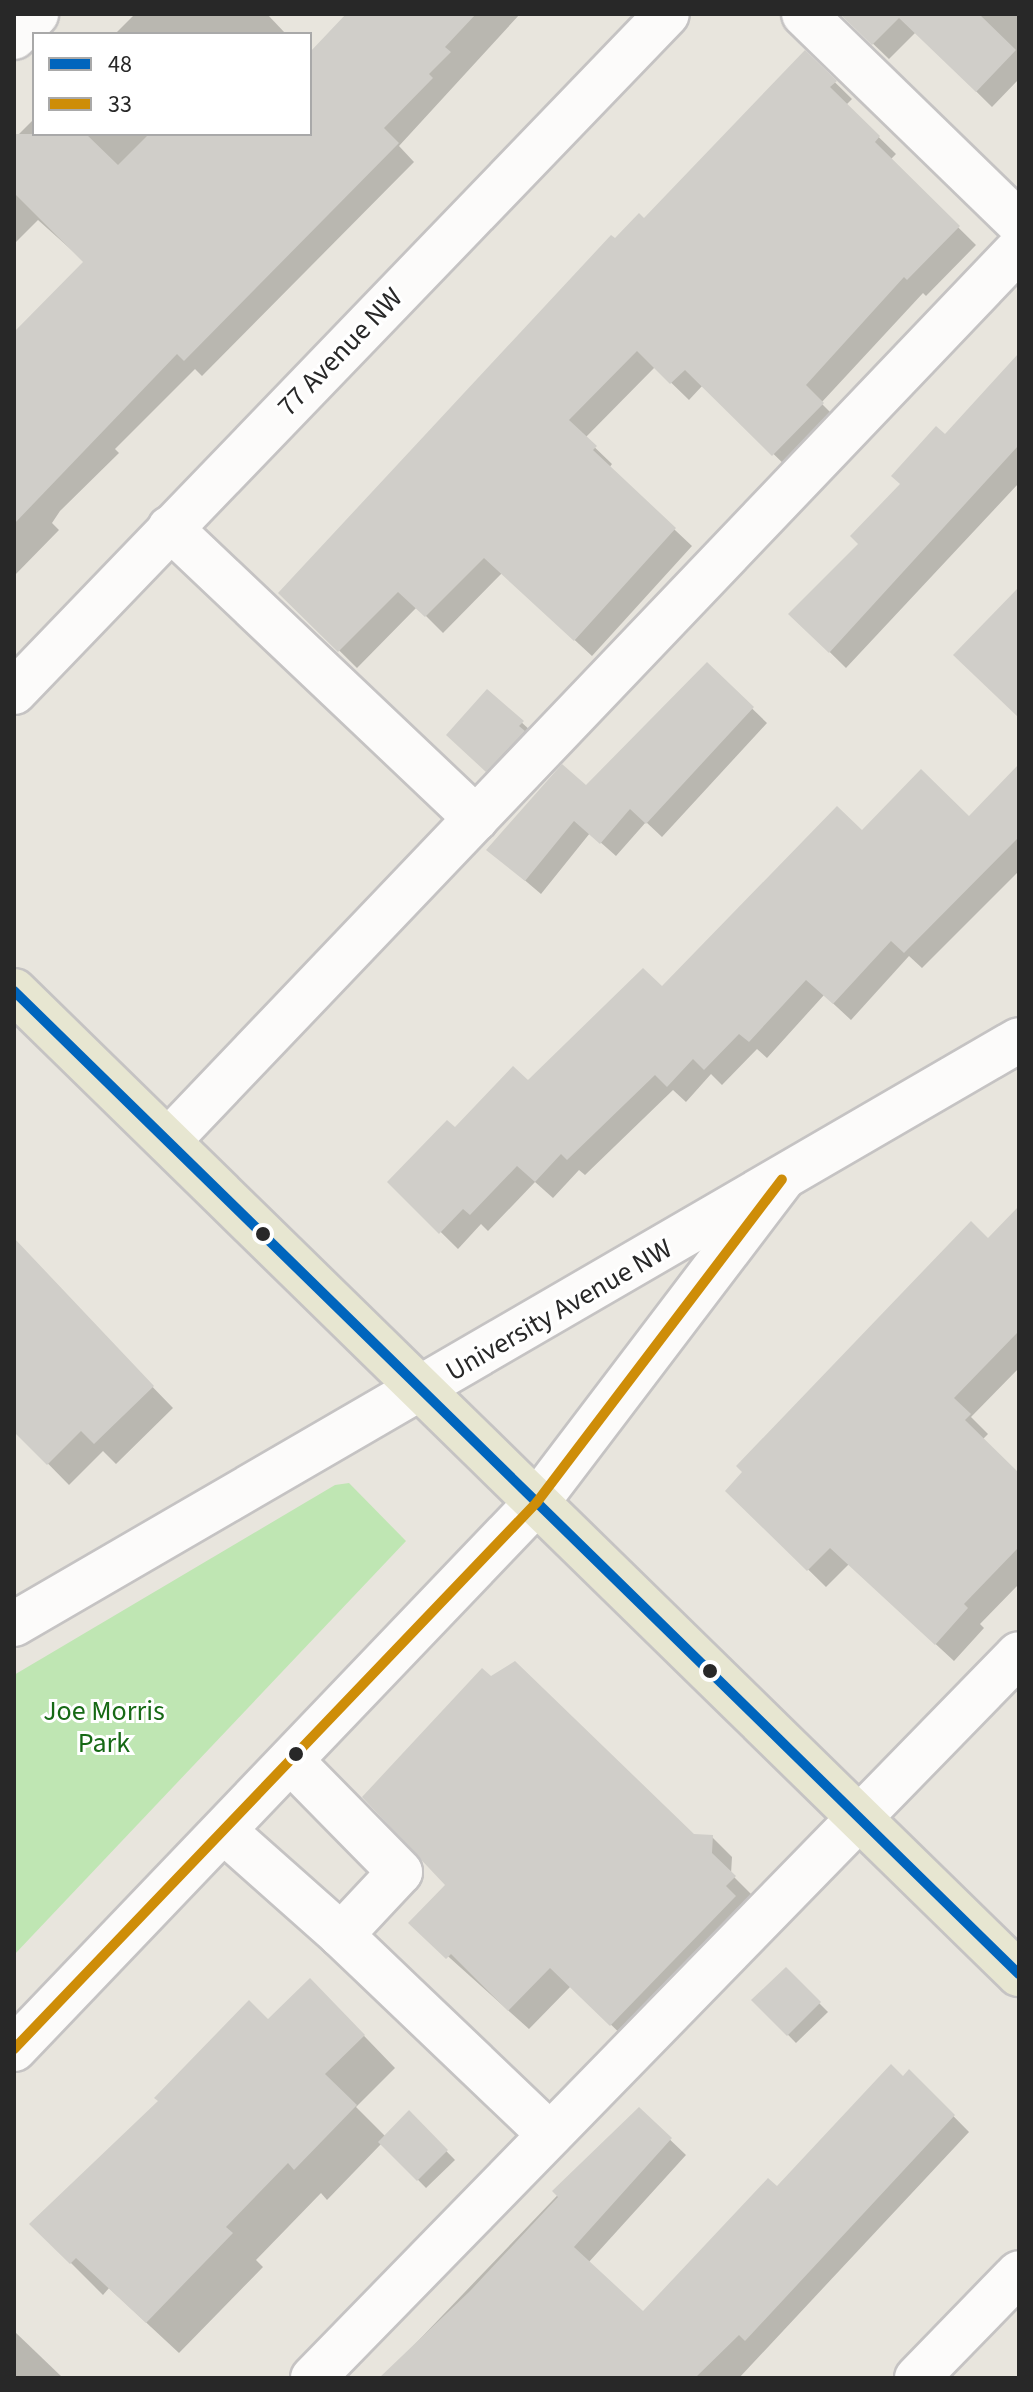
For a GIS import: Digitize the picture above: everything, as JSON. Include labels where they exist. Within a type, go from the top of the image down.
[{"type":"main road","points":[[14,991],[1019,1974]]},
{"type":"street","points":[[14,37],[36,14]]},
{"type":"street","name":"77 Avenue NW","points":[[14,692],[667,14]]},
{"type":"street","points":[[804,14],[1019,223]]},
{"type":"street","points":[[168,1141],[1019,249]]},
{"type":"street","points":[[170,528],[476,818]]},
{"type":"street","name":"University Avenue NW","points":[[14,1624],[422,1390],[1019,1040]]},
{"type":"street","points":[[14,2049],[537,1502],[782,1179]]},
{"type":"street","points":[[313,2378],[1019,1654]]},
{"type":"street","points":[[291,1761],[400,1872],[341,1935]]},
{"type":"street","points":[[224,1831],[341,1935],[550,2135]]},
{"type":"street","points":[[917,2378],[1019,2273]]},
{"type":"green space","name":"Joe Morris Park","points":[[349,1483],[406,1541],[14,1955],[14,1675],[335,1485]]},
{"type":"building","points":[[346,14],[476,14],[445,47],[451,52],[429,74],[433,78],[384,128],[399,143],[184,361],[177,354],[14,524],[14,332],[83,262],[14,193],[14,134],[88,136],[118,165],[147,136],[312,136],[312,50]]},
{"type":"building","points":[[840,14],[979,14],[1016,50],[976,92],[899,18],[872,45]]},
{"type":"building","points":[[805,50],[837,81],[830,87],[880,136],[875,142],[960,226],[907,280],[904,277],[806,385],[824,403],[772,456],[685,370],[670,384],[637,351],[569,420],[597,446],[593,450],[676,528],[574,641],[484,558],[425,617],[398,592],[338,652],[278,593],[611,235],[615,238],[639,213],[644,218]]},
{"type":"building","points":[[1019,353],[1019,445],[829,653],[788,614],[858,544],[850,536],[900,484],[891,476],[936,426],[945,434]]},
{"type":"building","points":[[1019,587],[1019,718],[953,655]]},
{"type":"building","points":[[707,662],[754,707],[646,824],[630,809],[600,844],[574,821],[525,881],[486,850],[562,764],[586,785]]},
{"type":"building","points":[[487,689],[524,721],[519,726],[525,731],[486,772],[446,735]]},
{"type":"building","points":[[1019,764],[1019,837],[904,953],[891,941],[833,1004],[806,980],[749,1042],[739,1034],[704,1070],[693,1059],[667,1087],[655,1075],[567,1160],[561,1154],[535,1182],[517,1166],[470,1215],[463,1209],[439,1234],[387,1182],[447,1120],[455,1127],[513,1066],[528,1080],[643,968],[662,986],[837,806],[862,830],[921,769],[969,816]]},
{"type":"building","points":[[1019,1206],[1019,1331],[954,1398],[971,1414],[965,1420],[1019,1473],[1019,1547],[964,1604],[968,1608],[935,1645],[830,1548],[807,1571],[725,1491],[742,1472],[736,1466],[971,1221],[988,1238]]},
{"type":"building","points":[[14,1238],[154,1386],[94,1444],[81,1431],[47,1465],[14,1432]]},
{"type":"building","points":[[515,1661],[694,1834],[713,1835],[712,1853],[736,1876],[726,1886],[736,1896],[610,2026],[550,1968],[508,2011],[451,1954],[446,1959],[408,1923],[445,1885],[362,1797],[482,1668],[491,1676]]},
{"type":"building","points":[[786,1967],[821,2002],[787,2036],[751,2000]]},
{"type":"building","points":[[310,1978],[365,2035],[325,2074],[357,2105],[294,2170],[288,2163],[226,2227],[233,2233],[146,2323],[76,2258],[70,2264],[29,2224],[158,2101],[154,2098],[249,2000],[268,2019]]},
{"type":"building","points":[[891,2064],[903,2076],[909,2069],[955,2115],[745,2341],[739,2335],[695,2378],[379,2378],[470,2291],[558,2197],[552,2191],[639,2107],[672,2138],[574,2247],[643,2311],[768,2178],[777,2186]]},
{"type":"building","points":[[409,2110],[448,2150],[417,2181],[378,2142]]},
{"type":"transit line","name":"48","points":[[14,991],[1019,1974]]},
{"type":"transit line","name":"33","points":[[14,2049],[537,1502],[782,1179]]}]
